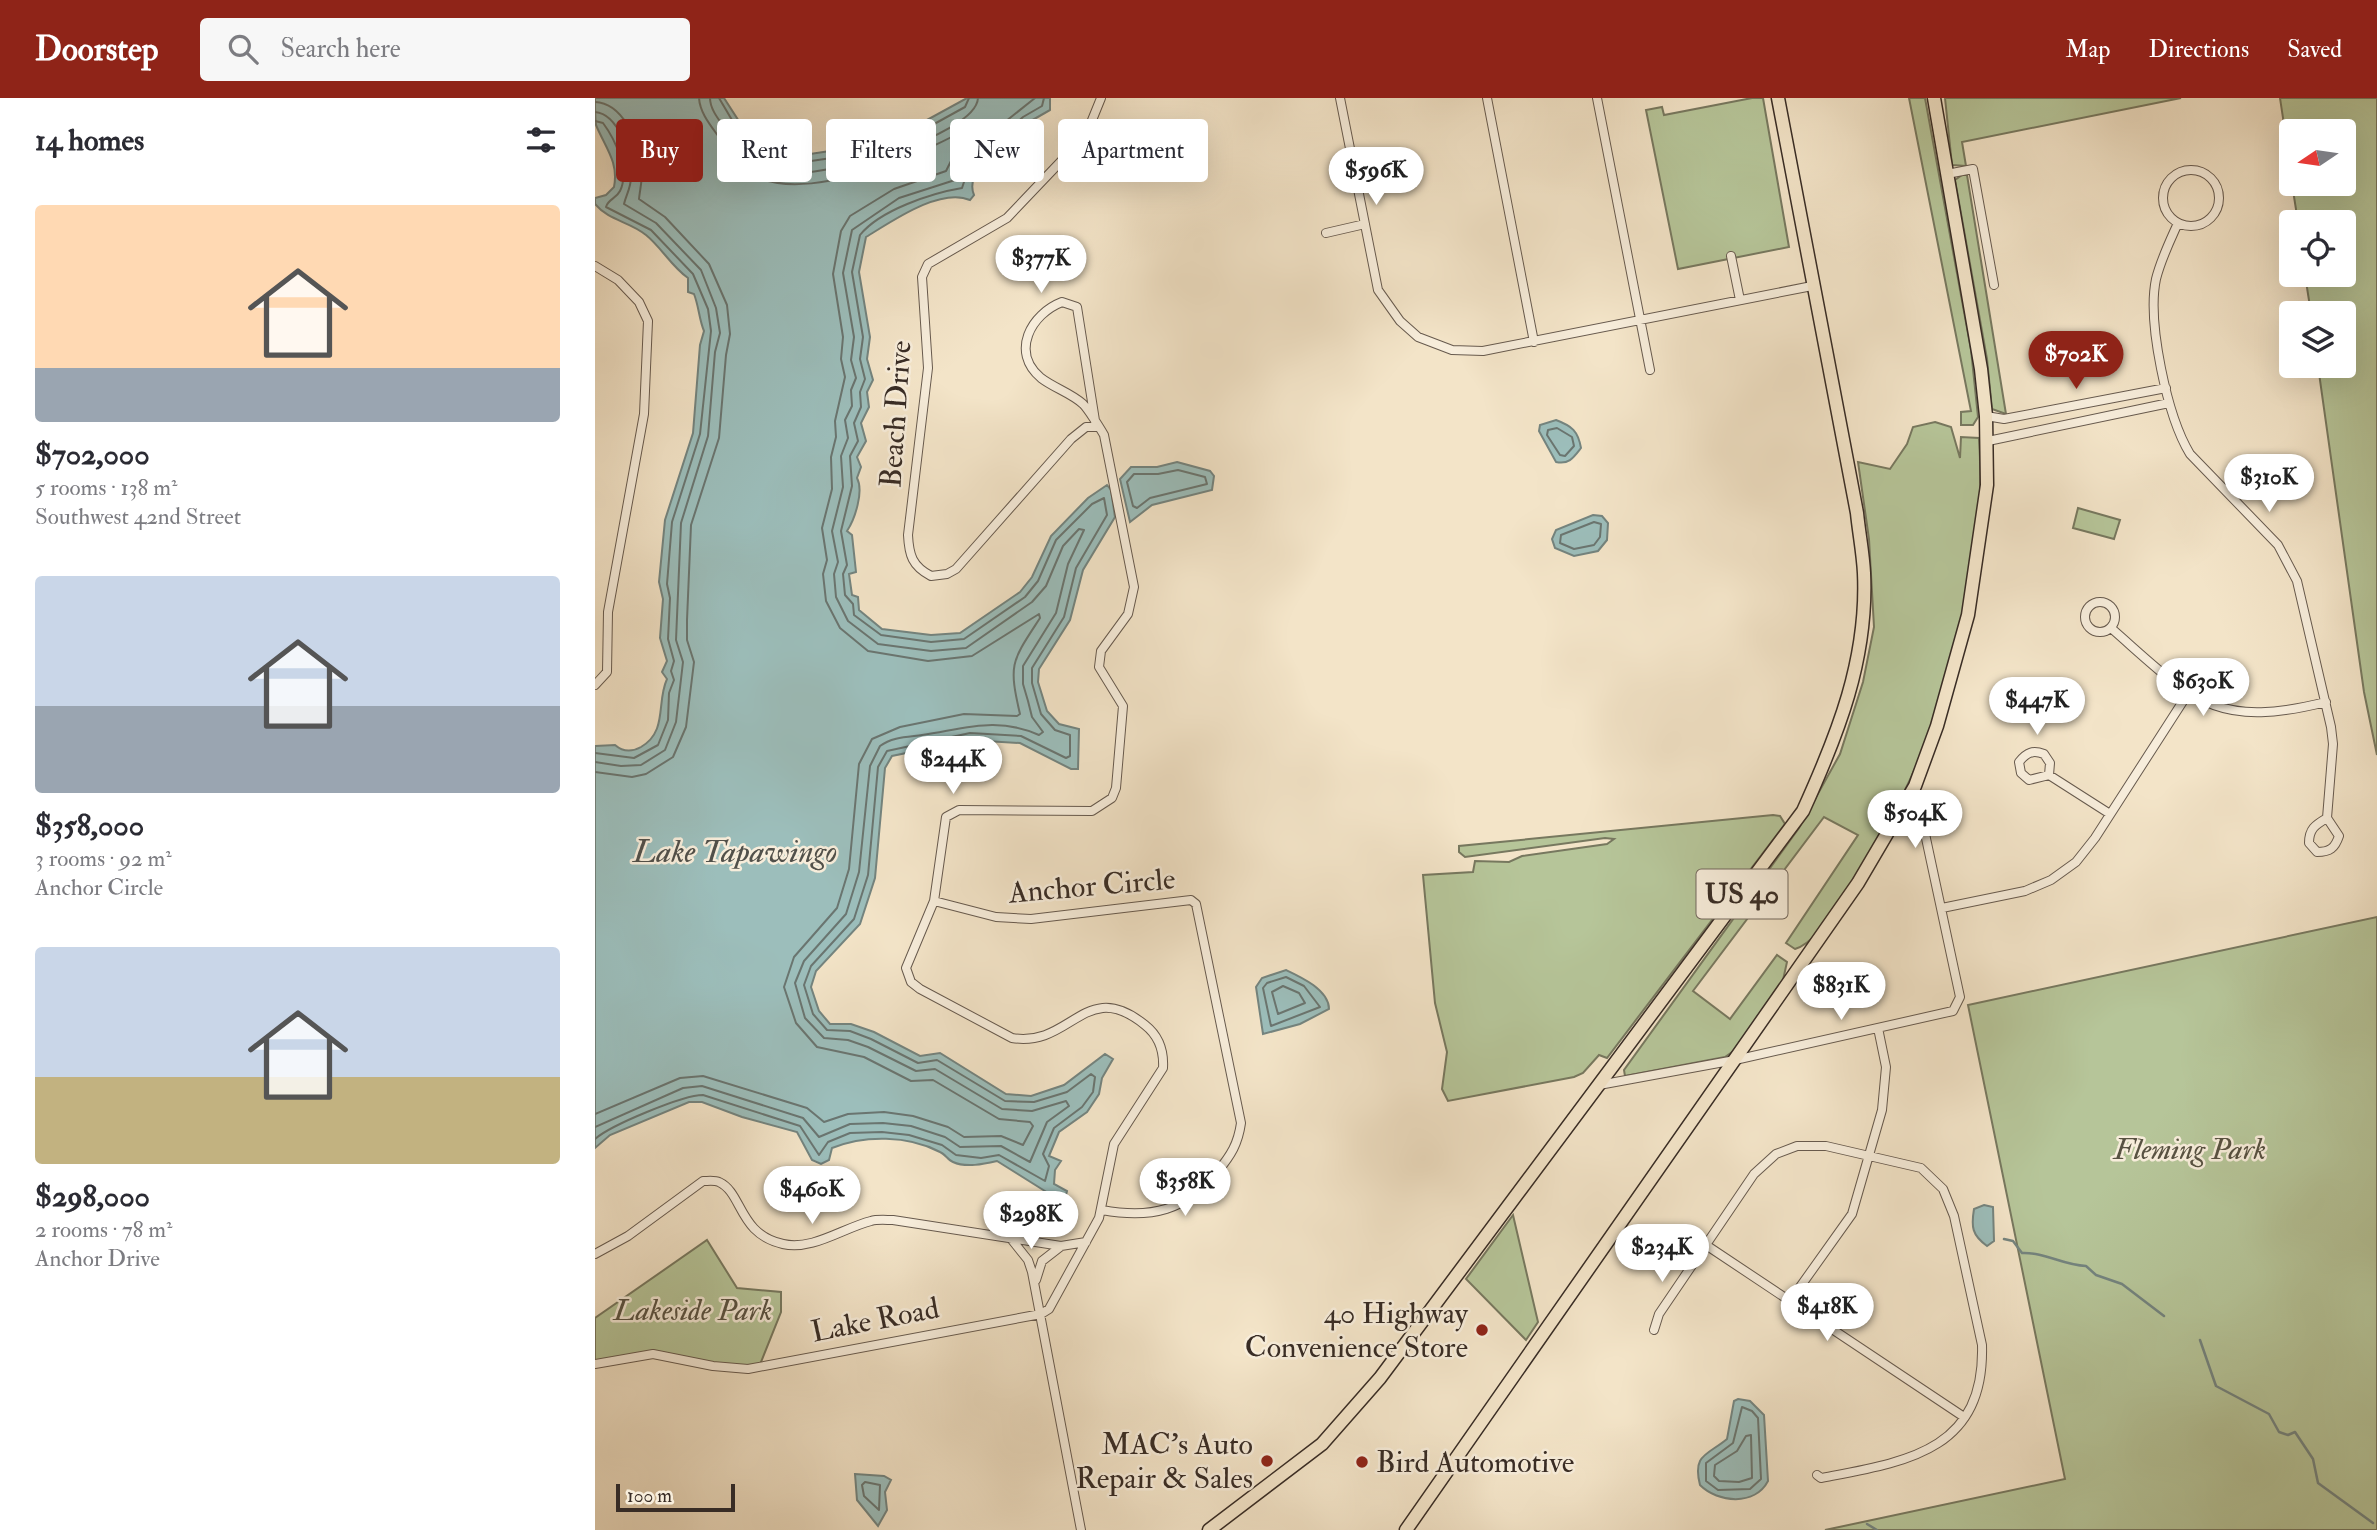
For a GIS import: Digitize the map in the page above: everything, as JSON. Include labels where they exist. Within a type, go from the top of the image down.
[{"type":"main road","name":"US 40","points":[[1209,1530],[1322,1444],[1380,1378],[1803,811],[1840,725],[1855,676],[1863,624],[1864,572],[1857,513],[1778,98]]},
{"type":"main road","name":"US 40","points":[[1406,1530],[1859,883],[1915,786],[1937,726],[1968,615],[1987,485],[1982,369],[1934,98]]},
{"type":"street","name":"Beach Drive","points":[[1096,427],[1086,427],[1071,439],[957,569],[947,574],[931,576],[916,566],[909,557],[908,535],[927,368],[922,277],[928,264],[1007,218],[1086,135],[1101,98]]},
{"type":"street","points":[[1340,98],[1378,290],[1400,321],[1418,337],[1452,350],[1483,351],[1812,286]]},
{"type":"street","points":[[1487,98],[1534,342]]},
{"type":"street","points":[[1597,98],[1650,370]]},
{"type":"street","points":[[1947,174],[1973,169],[1994,285]]},
{"type":"street","points":[[2198,171],[2206,175],[2217,190],[2217,208],[2205,222],[2196,225],[2178,223],[2171,218],[2163,202],[2167,184],[2180,172],[2198,171]]},
{"type":"street","points":[[2178,223],[2163,256],[2153,304],[2169,403],[2179,436],[2190,454],[2249,513],[2289,563],[2304,601],[2333,744],[2327,818]]},
{"type":"street","points":[[1326,233],[1365,224]]},
{"type":"street","points":[[1731,256],[1740,300]]},
{"type":"street","points":[[595,266],[618,280],[644,310],[648,321],[648,355],[643,414],[608,612],[607,672],[595,685]]},
{"type":"street","points":[[1041,1314],[1049,1309],[1102,1210],[1114,1144],[1163,1068],[1159,1041],[1152,1030],[1133,1015],[1106,1006],[1095,1008],[1048,1035],[1027,1041],[1012,1038],[920,989],[911,982],[906,968],[934,901],[946,817],[952,812],[1092,811],[1112,798],[1116,788],[1123,706],[1099,667],[1098,660],[1101,651],[1128,614],[1134,587],[1104,435],[1096,427],[1084,405],[1040,377],[1027,358],[1026,341],[1033,321],[1045,309],[1062,302],[1077,307],[1096,427]]},
{"type":"street","points":[[1986,416],[2004,419],[2166,388]]},
{"type":"street","points":[[1987,441],[2169,403]]},
{"type":"street","points":[[2080,405],[2084,421]]},
{"type":"street","points":[[2111,628],[2187,695],[2239,713],[2264,714],[2326,702]]},
{"type":"street","points":[[1942,908],[2012,894],[2051,880],[2084,853],[2187,695]]},
{"type":"street","points":[[2049,775],[2110,814]]},
{"type":"street","points":[[1599,1085],[1735,1060],[1947,1014],[1959,1003],[1942,908],[1915,786]]},
{"type":"street","name":"Anchor Circle","points":[[934,901],[996,917],[1052,918],[1191,900],[1196,904],[1241,1123],[1235,1149],[1202,1191],[1182,1204],[1144,1214],[1102,1210]]},
{"type":"street","points":[[1790,1301],[1852,1214],[1882,1110],[1886,1067],[1878,1028]]},
{"type":"street","points":[[1654,1330],[1659,1314],[1755,1174],[1776,1154],[1797,1146],[1826,1146],[1870,1154],[1921,1168],[1943,1189],[1954,1216],[1982,1345],[1983,1364],[1974,1400],[1964,1417],[1934,1449],[1898,1463],[1821,1478],[1817,1475]]},
{"type":"street","points":[[595,1254],[628,1236],[703,1181],[719,1181],[731,1191],[740,1212],[756,1232],[768,1240],[786,1245],[803,1244],[872,1220],[893,1220],[1061,1246],[1086,1242]]},
{"type":"street","points":[[1010,1238],[1028,1260],[1035,1282],[1081,1530]]},
{"type":"street","points":[[1706,1245],[1964,1417]]},
{"type":"street","points":[[1035,1282],[1042,1261],[1061,1246]]},
{"type":"street","name":"Lake Road","points":[[595,1364],[653,1354],[713,1366],[748,1369],[1041,1314]]},
{"type":"green space","points":[[1763,98],[1789,247],[1678,269],[1646,110],[1662,107],[1664,115]]},
{"type":"green space","points":[[1909,98],[1925,98],[1971,350],[1978,417],[1973,425],[1961,425],[1961,412],[1971,411]]},
{"type":"green space","points":[[1945,98],[2181,98],[1962,142],[1966,166],[1952,165]]},
{"type":"green space","points":[[2280,98],[2377,98],[2377,755],[2364,692],[2320,378],[2356,378],[2356,301],[2309,301],[2307,287],[2356,287],[2356,210],[2296,210],[2294,196],[2356,196],[2356,119],[2283,119]]},
{"type":"green space","points":[[1967,175],[2006,414],[1992,409],[1987,359],[1955,180]]},
{"type":"green space","points":[[1935,422],[1951,427],[1960,458],[1961,437],[1979,438],[1980,497],[1975,557],[1964,618],[1949,677],[1929,735],[1904,791],[1876,844],[1829,917],[1810,940],[1795,949],[1786,943],[1858,835],[1824,817],[1693,991],[1730,1019],[1777,955],[1787,962],[1783,980],[1735,1050],[1725,1057],[1625,1076],[1624,1070],[1799,828],[1840,754],[1863,682],[1874,627],[1869,539],[1858,462],[1890,469],[1907,444],[1913,427]]},
{"type":"green space","points":[[2078,508],[2120,520],[2114,539],[2073,528]]},
{"type":"green space","points":[[1780,816],[1785,824],[1607,1058],[1599,1055],[1583,1073],[1574,1077],[1448,1101],[1442,1089],[1447,1052],[1435,1003],[1423,875],[1473,872],[1475,861],[1509,862],[1522,856],[1607,844],[1614,839],[1465,857],[1459,852],[1459,846]]},
{"type":"green space","name":"Fleming Park","points":[[2377,917],[2377,1530],[1825,1530],[2065,1479],[1968,1005]]},
{"type":"green space","points":[[1513,1215],[1538,1322],[1526,1340],[1466,1279]]},
{"type":"green space","name":"Lakeside Park","points":[[707,1240],[737,1288],[781,1292],[781,1312],[759,1367],[748,1369],[653,1354],[595,1366],[595,1318]]},
{"type":"water","name":"Lake Tapawingo","points":[[595,98],[724,98],[738,119],[717,119],[717,182],[812,182],[812,154],[826,152],[826,182],[936,182],[936,119],[929,119],[967,98],[1050,98],[1050,110],[1035,119],[950,119],[950,182],[973,182],[974,195],[970,200],[958,197],[931,202],[902,215],[866,237],[859,272],[870,337],[867,359],[873,380],[867,392],[869,407],[861,423],[866,441],[857,457],[861,467],[857,478],[859,497],[856,512],[847,531],[852,535],[856,572],[849,574],[852,595],[858,597],[859,610],[882,629],[931,635],[960,633],[1020,592],[1032,577],[1051,536],[1088,498],[1107,485],[1111,490],[1115,517],[1083,570],[1070,620],[1039,669],[1038,682],[1047,711],[1059,724],[1079,729],[1078,769],[1071,769],[1020,743],[969,740],[892,756],[885,768],[875,878],[860,924],[816,971],[811,987],[819,1011],[830,1024],[851,1024],[874,1032],[920,1056],[940,1053],[1006,1094],[1031,1096],[1064,1085],[1105,1054],[1113,1059],[1102,1078],[1099,1094],[1087,1112],[1059,1132],[1049,1156],[1061,1161],[1055,1170],[1054,1184],[1067,1191],[1064,1203],[997,1161],[975,1165],[958,1164],[942,1153],[914,1142],[872,1139],[845,1144],[832,1148],[829,1160],[821,1164],[812,1160],[797,1132],[742,1117],[702,1102],[689,1102],[610,1135],[595,1148],[595,746],[615,745],[624,750],[634,750],[649,740],[658,725],[667,679],[662,672],[667,661],[660,638],[663,599],[659,582],[665,520],[693,433],[700,345],[704,331],[694,294],[688,292],[688,278],[646,235],[606,214],[595,204],[595,198],[606,195],[614,187],[615,178],[610,155],[596,125]]},
{"type":"water","points":[[1556,420],[1573,430],[1581,448],[1564,462],[1556,462],[1539,431],[1540,425]]},
{"type":"water","points":[[1177,462],[1210,471],[1214,476],[1212,490],[1152,505],[1130,522],[1120,479],[1131,467],[1157,467]]},
{"type":"water","points":[[1593,515],[1602,516],[1608,523],[1607,540],[1598,551],[1574,556],[1555,548],[1552,539],[1556,530]]},
{"type":"water","points":[[1286,970],[1319,990],[1328,1002],[1329,1009],[1300,1024],[1263,1034],[1256,987],[1262,978]]},
{"type":"water","points":[[1984,1205],[1993,1207],[1994,1241],[1987,1246],[1978,1238],[1973,1226],[1974,1209]]},
{"type":"water","points":[[1734,1401],[1750,1401],[1764,1415],[1768,1481],[1754,1495],[1736,1499],[1716,1495],[1700,1485],[1698,1467],[1703,1456],[1727,1439]]},
{"type":"water","points":[[855,1474],[884,1476],[891,1480],[885,1492],[887,1510],[878,1526],[857,1500]]},
{"type":"waterway","points":[[2004,1239],[2013,1241],[2022,1253],[2038,1254],[2086,1266],[2096,1275],[2122,1284],[2164,1316]]},
{"type":"waterway","points":[[2200,1340],[2216,1386],[2269,1414],[2279,1432],[2288,1435],[2295,1432],[2313,1459],[2318,1483],[2373,1523]]},
{"type":"waterway","points":[[1867,1524],[1877,1530]]},
{"type":"place","name":"40 Highway Convenience Store","points":[[1482,1330]]},
{"type":"place","name":"MAC's Auto Repair & Sales","points":[[1267,1461]]},
{"type":"place","name":"Bird Automotive","points":[[1362,1462]]}]
